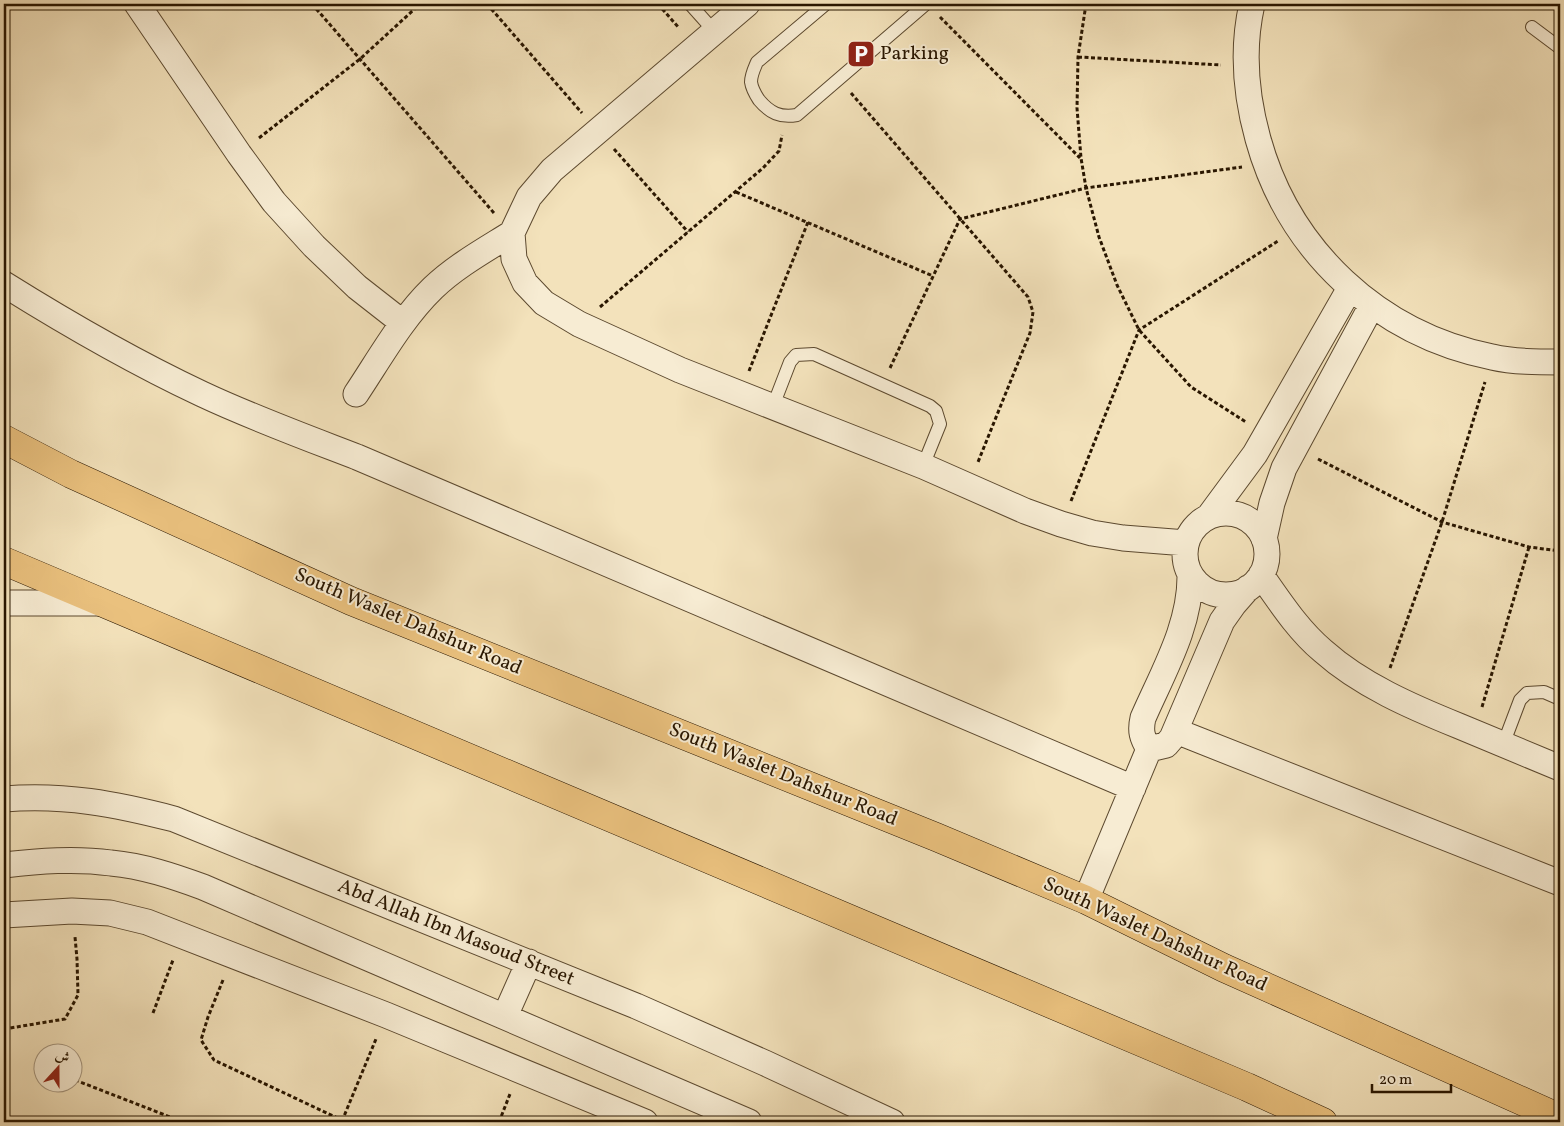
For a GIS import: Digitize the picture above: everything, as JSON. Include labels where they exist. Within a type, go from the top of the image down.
[{"type":"highway","name":"South Waslet Dahshur Road","points":[[4,439],[71,474],[351,600],[1086,900],[1224,968],[1560,1118]]},
{"type":"highway","points":[[4,561],[105,602],[1323,1122]]},
{"type":"street","points":[[137,4],[274,202],[314,246],[357,287],[404,323]]},
{"type":"street","points":[[747,4],[552,170],[529,197],[512,233],[514,260],[525,283],[544,303],[579,324],[680,370],[923,466],[1025,511],[1092,533],[1186,544]]},
{"type":"street","points":[[1252,4],[1249,16],[1246,66],[1251,116],[1264,164],[1279,197],[1298,229],[1322,260],[1350,288],[1372,305],[1409,328],[1450,346],[1493,358],[1534,362],[1560,362]]},
{"type":"street","points":[[356,394],[404,323],[433,288],[468,260],[512,233]]},
{"type":"street","points":[[4,284],[55,316],[202,394],[279,428],[357,457],[1133,788]]},
{"type":"street","points":[[1210,516],[1245,470],[1350,288]]},
{"type":"street","points":[[1264,539],[1284,468],[1372,305]]},
{"type":"street","points":[[1223,512],[1236,514],[1248,519],[1258,528],[1264,539],[1267,557],[1255,582],[1234,604],[1222,622],[1172,738],[1166,744],[1149,749],[1141,735],[1143,718],[1182,626],[1190,592],[1190,574],[1184,554],[1186,544],[1191,531],[1199,522],[1223,512]]},
{"type":"street","points":[[1190,574],[1198,584],[1209,591],[1223,595],[1236,594],[1255,582]]},
{"type":"street","points":[[1255,582],[1323,652],[1382,691],[1416,709],[1560,768]]},
{"type":"street","points":[[4,603],[105,602]]},
{"type":"street","points":[[1176,731],[1560,883]]},
{"type":"street","points":[[1086,900],[1149,749]]},
{"type":"street","name":"Abd Allah Ibn Masoud Street","points":[[4,799],[27,797],[77,799],[126,807],[174,820],[529,962],[765,1063],[892,1122]]},
{"type":"street","points":[[4,865],[63,860],[111,862],[170,875],[203,887],[749,1122]]},
{"type":"street","points":[[4,915],[72,911],[110,913],[147,922],[386,1015],[643,1122],[656,1082]]},
{"type":"street","points":[[505,1016],[529,962]]},
{"type":"lane","points":[[690,4],[706,40]]},
{"type":"lane","points":[[824,5],[756,62],[751,82],[754,93],[768,110],[777,115],[787,117],[798,115],[839,79],[930,7]]},
{"type":"lane","points":[[1532,26],[1560,48]]},
{"type":"lane","points":[[773,406],[790,362],[796,355],[814,354],[930,406],[936,411],[940,424],[923,466]]},
{"type":"lane","points":[[1504,745],[1520,700],[1527,693],[1544,692],[1560,699]]},
{"type":"path","points":[[312,4],[512,233]]},
{"type":"path","points":[[239,154],[360,59],[420,4]]},
{"type":"path","points":[[658,4],[706,40]]},
{"type":"path","points":[[1086,4],[1078,58],[1077,108],[1081,158],[1086,188],[1099,237],[1116,285],[1140,330],[1191,387],[1267,434]]},
{"type":"path","points":[[930,7],[1081,158]]},
{"type":"path","points":[[1078,58],[1246,66]]},
{"type":"path","points":[[839,79],[1028,297],[1033,312],[1030,333],[968,486]]},
{"type":"path","points":[[579,324],[763,168],[779,151],[783,134],[777,115]]},
{"type":"path","points":[[960,219],[1086,188],[1264,164]]},
{"type":"path","points":[[736,192],[933,276]]},
{"type":"path","points":[[882,384],[960,219]]},
{"type":"path","points":[[740,393],[808,222]]},
{"type":"path","points":[[1061,524],[1140,330],[1298,229]]},
{"type":"path","points":[[1382,691],[1442,522],[1493,358]]},
{"type":"path","points":[[1295,448],[1442,522],[1529,547],[1560,551]]},
{"type":"path","points":[[1474,733],[1529,547]]},
{"type":"path","points":[[4,1029],[65,1019],[78,995],[77,959],[72,911]]},
{"type":"path","points":[[153,1013],[183,936]]},
{"type":"path","points":[[234,956],[208,1017],[201,1040],[214,1060],[346,1122]]},
{"type":"path","points":[[342,1121],[386,1015]]},
{"type":"path","points":[[82,1083],[183,1122]]},
{"type":"place","name":"Parking","points":[[861,54]]}]
